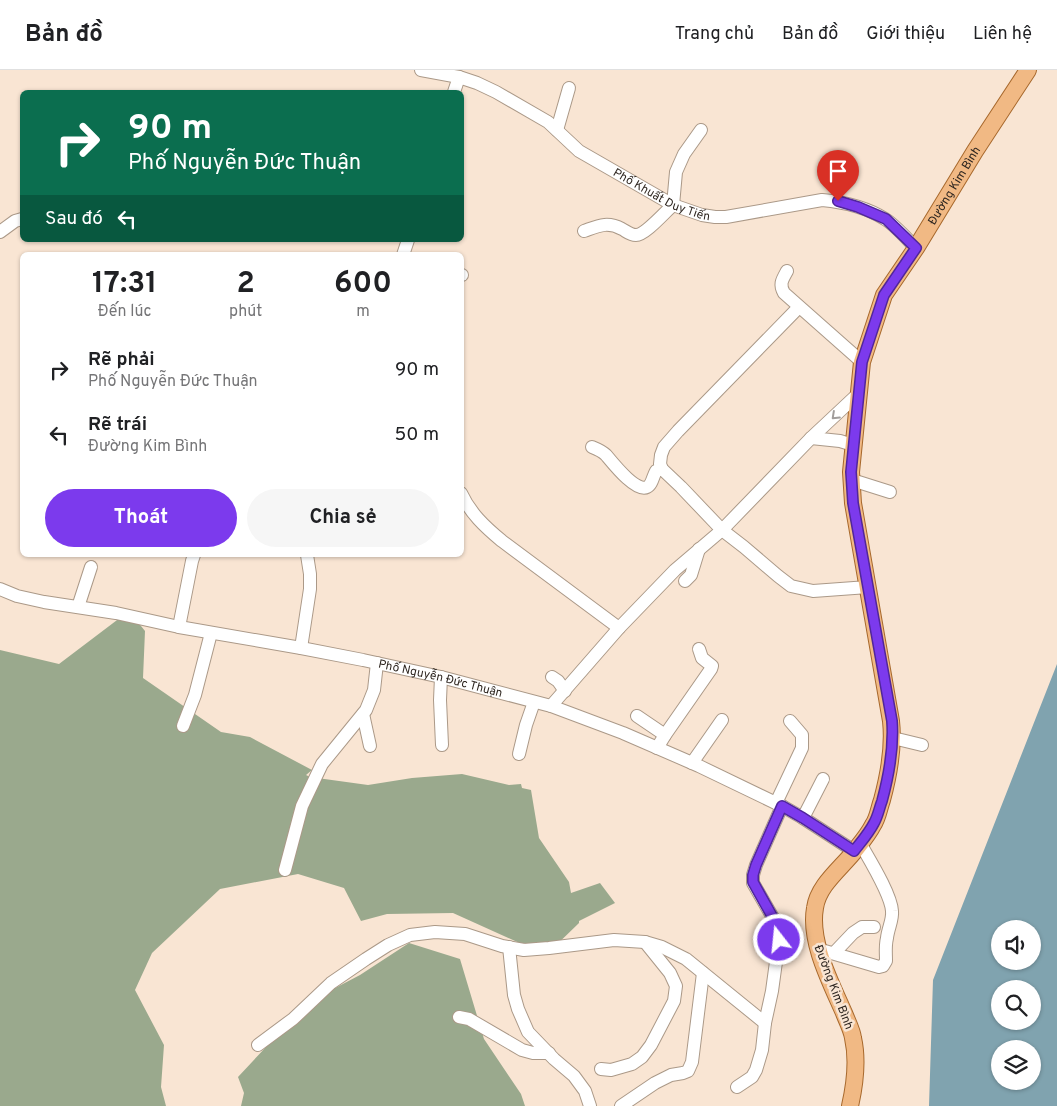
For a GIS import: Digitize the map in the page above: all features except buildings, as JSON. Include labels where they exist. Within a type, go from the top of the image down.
[{"type":"main road","name":"Đường Kim Bình","points":[[850,1106],[855,1078],[856,1054],[853,1036],[818,949],[813,919],[820,891],[857,847],[873,825],[877,816],[887,781],[893,738],[892,721],[853,503],[851,472],[862,362],[884,295],[916,248],[975,151],[1028,70]]},
{"type":"street","name":"Phố Khuất Duy Tiến","points":[[421,70],[459,77],[496,92],[548,122],[579,151],[673,205],[702,215],[721,217],[822,200],[838,201],[886,219],[916,248]]},
{"type":"street","points":[[455,90],[459,77]]},
{"type":"street","points":[[557,130],[569,88]]},
{"type":"street","points":[[584,231],[602,224],[620,228],[629,234],[637,235],[645,231],[673,205],[676,172],[684,154],[701,130]]},
{"type":"street","points":[[0,232],[20,220]]},
{"type":"street","points":[[787,271],[782,279],[781,286],[784,293],[862,362]]},
{"type":"street","points":[[800,307],[678,431],[664,447],[660,464],[662,469],[722,530],[791,586],[813,591],[868,587]]},
{"type":"street","points":[[551,706],[619,628],[675,570],[722,530],[811,438],[858,394]]},
{"type":"street","points":[[811,438],[840,441],[854,446]]},
{"type":"street","points":[[592,447],[605,454],[633,483],[641,488],[649,486],[656,471],[662,469]]},
{"type":"street","points":[[852,480],[890,492]]},
{"type":"street","points":[[464,500],[471,511],[502,541],[619,628]]},
{"type":"street","points":[[685,581],[691,575],[699,549]]},
{"type":"street","points":[[179,627],[194,557]]},
{"type":"street","points":[[301,648],[310,589],[307,557]]},
{"type":"street","points":[[78,607],[91,567]]},
{"type":"street","name":"Phố Nguyễn Đức Thuận","points":[[0,589],[35,600],[116,613],[179,627],[378,663],[441,677],[551,706],[623,733],[692,763],[779,805],[857,847]]},
{"type":"street","points":[[183,726],[195,695],[211,633]]},
{"type":"street","points":[[657,748],[711,669],[712,666],[702,658],[699,649]]},
{"type":"street","points":[[285,870],[302,806],[322,764],[366,710],[374,690],[378,663]]},
{"type":"street","points":[[441,677],[442,745]]},
{"type":"street","points":[[552,677],[558,681],[565,691]]},
{"type":"street","points":[[519,754],[534,702]]},
{"type":"street","points":[[363,714],[370,746]]},
{"type":"street","points":[[637,716],[665,735]]},
{"type":"street","points":[[692,763],[722,720]]},
{"type":"street","points":[[737,1086],[752,1078],[756,1070],[762,1050],[765,1023],[772,991],[779,940],[772,916],[753,882],[753,875],[802,748],[802,735],[790,721]]},
{"type":"street","points":[[893,738],[922,745]]},
{"type":"street","points":[[803,818],[823,779]]},
{"type":"street","points":[[818,949],[878,967],[883,966],[886,961],[885,950],[892,922],[892,909],[887,892],[857,847]]},
{"type":"street","points":[[834,953],[853,933],[862,928],[874,927]]},
{"type":"street","points":[[258,1045],[293,1019],[331,983],[388,945],[410,935],[435,932],[465,934],[524,950],[614,940],[645,942],[662,947],[686,959],[765,1023]]},
{"type":"street","points":[[601,1069],[611,1070],[632,1064],[642,1056],[651,1044],[674,1000],[676,986],[670,972],[645,942]]},
{"type":"street","points":[[509,947],[514,995],[528,1032],[574,1076],[585,1091],[590,1106]]},
{"type":"street","points":[[621,1106],[655,1083],[671,1075],[688,1071],[692,1062],[703,973]]},
{"type":"street","points":[[459,1016],[469,1019],[522,1050],[533,1053],[549,1053]]},
{"type":"green space","points":[[129,611],[145,631],[143,678],[221,732],[250,737],[312,770],[306,775],[310,777],[368,785],[412,778],[462,774],[509,785],[521,784],[522,788],[531,790],[539,838],[569,882],[571,893],[600,883],[615,903],[579,921],[546,955],[453,913],[387,914],[361,921],[344,888],[298,874],[220,889],[152,953],[135,990],[164,1045],[161,1087],[166,1106],[0,1106],[0,650],[59,664]]},
{"type":"green space","points":[[409,943],[460,959],[484,1039],[521,1094],[525,1106],[241,1106],[244,1093],[238,1077],[266,1047],[297,1008],[360,975]]},
{"type":"water","points":[[1057,664],[1057,1106],[929,1106],[933,980]]},
{"type":"route","points":[[779,940],[772,916],[753,882],[753,875],[782,806],[854,851],[873,825],[877,816],[885,789],[893,738],[892,721],[853,503],[851,472],[858,394],[862,362],[867,344],[884,295],[916,248],[886,219],[838,201]]}]
